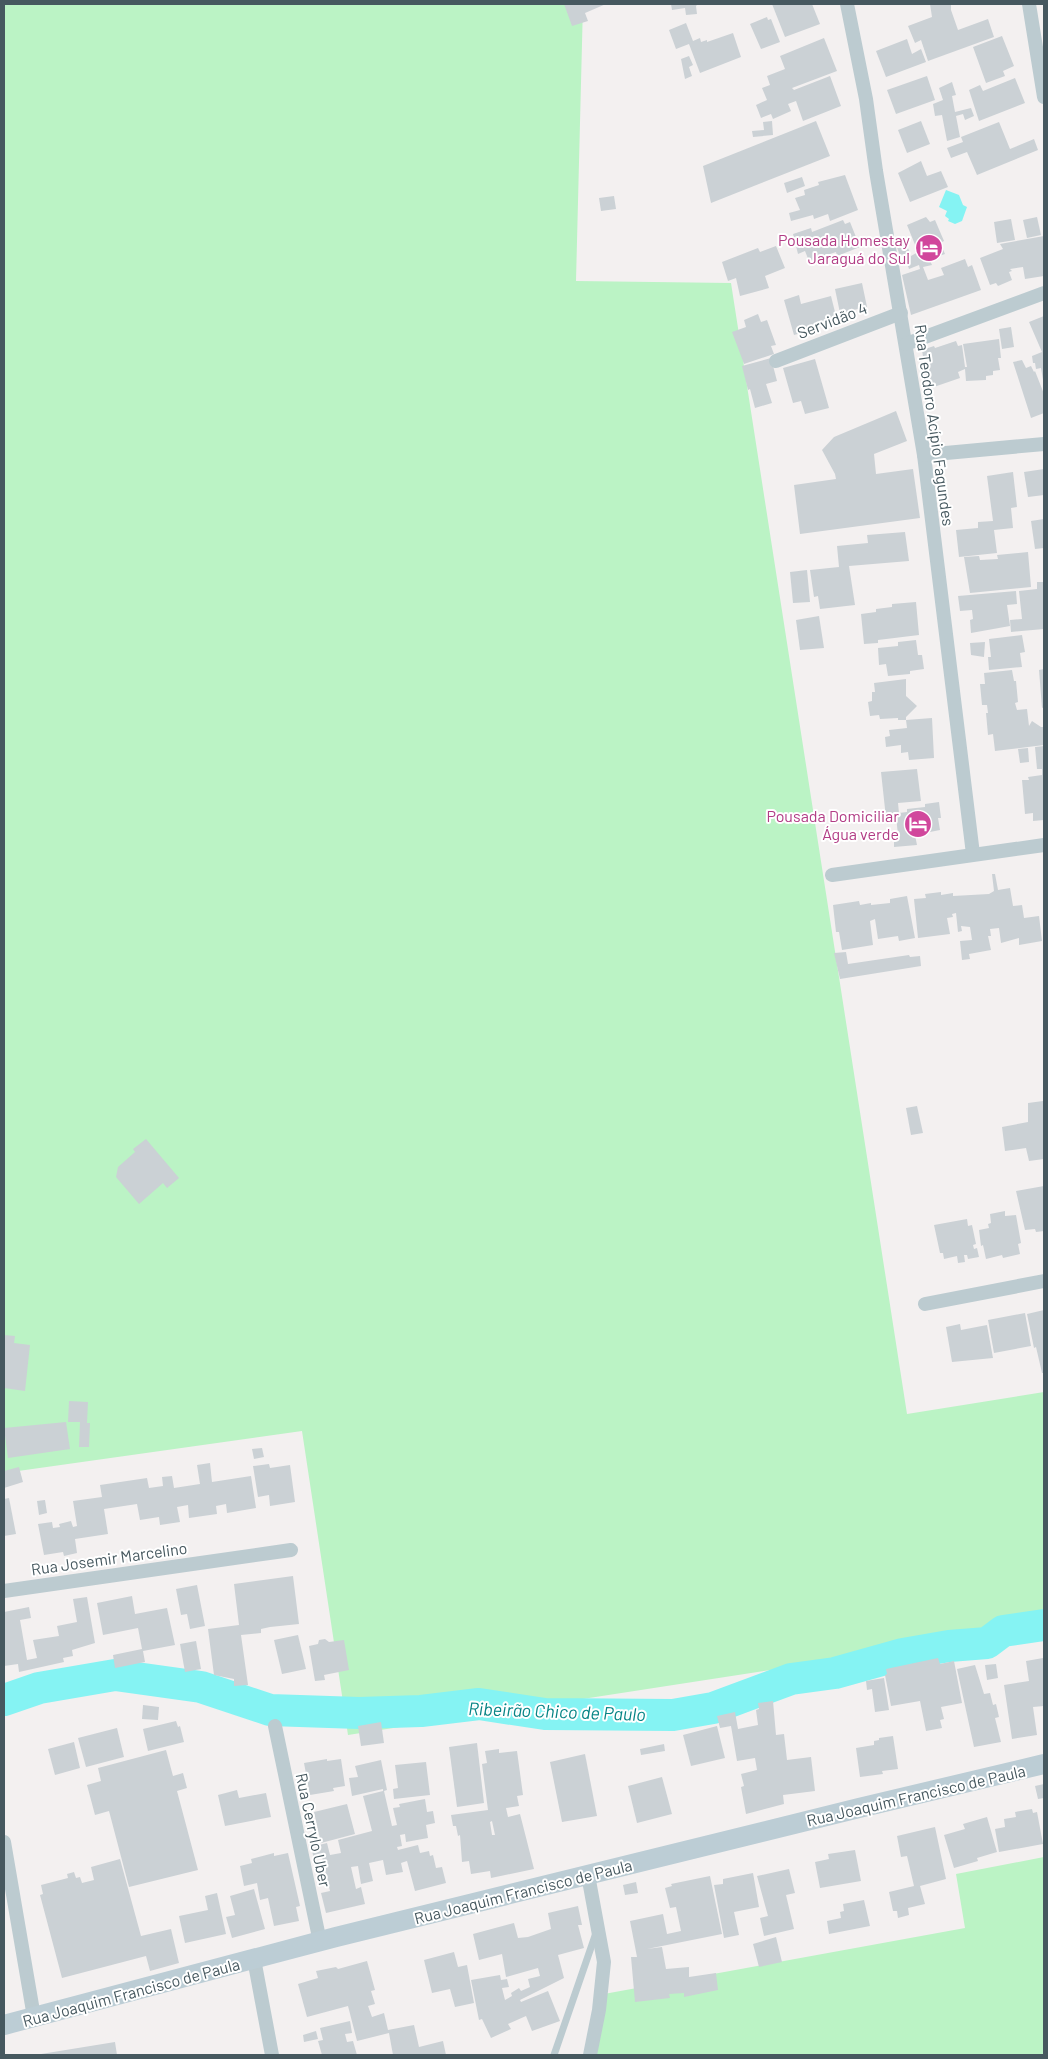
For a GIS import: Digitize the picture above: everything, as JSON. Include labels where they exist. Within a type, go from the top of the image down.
[{"type":"main road","name":"Rua Joaquim Francisco de Paula","points":[[4,2025],[320,1942],[1044,1764]]},
{"type":"street","name":"Rua Teodoro Acípio Fagundes","points":[[848,4],[866,99],[876,171],[924,455],[973,854]]},
{"type":"street","points":[[1028,4],[1044,97]]},
{"type":"street","points":[[906,344],[1044,293]]},
{"type":"street","name":"Servidão 4","points":[[776,361],[901,313]]},
{"type":"street","points":[[924,455],[1044,444]]},
{"type":"street","points":[[832,875],[1044,845]]},
{"type":"street","points":[[925,1304],[1044,1281]]},
{"type":"street","name":"Rua Josemir Marcelino","points":[[4,1591],[291,1550]]},
{"type":"street","name":"Rua Cerrylo Uber","points":[[275,1726],[320,1942]]},
{"type":"street","points":[[4,1842],[34,2017]]},
{"type":"street","points":[[588,1875],[604,1962],[599,2010],[590,2055]]},
{"type":"street","points":[[254,1959],[272,2055]]},
{"type":"lane","points":[[554,2055],[597,1930]]},
{"type":"green space","points":[[4,4],[583,4],[576,281],[731,283],[907,1414],[1044,1392],[1044,1628],[348,1735],[302,1431],[4,1473]]},
{"type":"green space","points":[[1044,1857],[1044,2055],[593,2055],[604,1994],[965,1928],[956,1874]]},
{"type":"water","points":[[946,190],[959,195],[963,205],[967,207],[962,221],[955,224],[948,221],[949,219],[945,216],[947,211],[939,207]]},
{"type":"building","points":[[564,4],[606,4],[585,13],[588,21],[572,26]]},
{"type":"building","points":[[671,4],[698,4],[696,6],[697,14],[686,15],[685,8],[672,10]]},
{"type":"building","points":[[772,4],[812,4],[820,24],[785,37]]},
{"type":"building","points":[[930,4],[951,4],[951,10],[958,30],[988,19],[994,37],[928,61],[921,40],[915,43],[908,26],[932,17]]},
{"type":"building","points":[[767,17],[768,20],[771,19],[780,42],[761,49],[750,24]]},
{"type":"building","points":[[686,23],[693,41],[700,38],[701,42],[707,40],[707,42],[733,33],[741,57],[700,73],[689,44],[676,49],[669,30]]},
{"type":"building","points":[[1002,36],[1014,66],[1003,71],[1005,76],[986,83],[973,47]]},
{"type":"building","points":[[824,38],[837,71],[792,88],[794,90],[830,76],[841,106],[803,121],[796,101],[788,104],[791,111],[773,119],[771,114],[761,118],[756,105],[767,100],[762,88],[770,85],[767,76],[785,69],[780,56]]},
{"type":"building","points":[[907,39],[912,54],[921,49],[926,62],[886,77],[876,51]]},
{"type":"building","points":[[689,56],[693,65],[689,67],[692,76],[685,79],[681,59]]},
{"type":"building","points":[[927,76],[935,100],[896,114],[887,90]]},
{"type":"building","points":[[1015,78],[1025,103],[979,121],[969,90],[980,85],[983,91]]},
{"type":"building","points":[[952,82],[956,95],[952,96],[955,112],[971,108],[974,116],[965,120],[963,114],[956,116],[960,137],[947,141],[942,115],[935,116],[933,104],[943,100],[939,88]]},
{"type":"building","points":[[772,121],[773,135],[753,137],[752,131],[764,130],[763,122]]},
{"type":"building","points":[[816,121],[830,156],[711,203],[703,166]]},
{"type":"building","points":[[921,121],[930,144],[907,153],[898,130]]},
{"type":"building","points":[[999,122],[1010,149],[1034,139],[1038,150],[977,175],[967,152],[951,158],[947,148],[963,142],[961,137]]},
{"type":"building","points":[[921,161],[927,176],[941,171],[948,187],[910,202],[898,173]]},
{"type":"building","points":[[845,175],[858,210],[830,221],[828,214],[814,219],[813,215],[791,221],[789,213],[800,210],[795,198],[805,195],[804,190],[819,185],[818,182]]},
{"type":"building","points":[[802,177],[805,186],[787,193],[784,183]]},
{"type":"building","points":[[614,196],[616,209],[601,211],[599,198]]},
{"type":"building","points":[[926,217],[930,222],[935,220],[944,241],[940,243],[945,254],[939,256],[938,252],[928,256],[932,265],[923,267],[928,280],[944,275],[941,268],[965,259],[968,267],[972,265],[981,290],[911,315],[902,275],[920,269],[919,265],[909,269],[906,260],[902,261],[895,242],[904,238],[911,256],[918,252],[907,225]]},
{"type":"building","points":[[1037,217],[1041,235],[1027,238],[1023,220]]},
{"type":"building","points":[[1011,219],[1015,240],[997,243],[994,222]]},
{"type":"building","points":[[843,220],[845,224],[850,222],[860,247],[837,256],[836,252],[809,261],[805,251],[798,254],[793,234],[811,228],[812,232]]},
{"type":"building","points":[[1044,236],[1044,276],[1025,279],[1023,267],[1010,269],[1012,271],[1009,272],[1012,280],[998,286],[996,283],[990,285],[980,258],[1003,249],[1000,244]]},
{"type":"building","points":[[776,246],[785,268],[765,276],[769,288],[740,296],[736,278],[728,281],[722,262],[758,248],[760,252]]},
{"type":"building","points":[[862,283],[867,307],[840,313],[835,289]]},
{"type":"building","points":[[799,295],[801,304],[831,296],[837,320],[807,328],[808,331],[794,335],[784,300]]},
{"type":"building","points":[[758,314],[761,322],[767,320],[776,345],[771,346],[774,354],[744,364],[732,332],[746,327],[744,320]]},
{"type":"building","points":[[1044,316],[1043,380],[1041,368],[1036,369],[1035,363],[1033,363],[1032,356],[1042,352],[1029,322]]},
{"type":"building","points":[[1011,327],[1014,347],[1002,349],[999,329]]},
{"type":"building","points":[[999,339],[1001,358],[998,358],[1000,370],[993,371],[993,375],[986,376],[986,380],[966,381],[965,369],[958,372],[960,378],[928,389],[922,350],[956,341],[958,346],[962,345],[965,367],[967,367],[963,344]]},
{"type":"building","points":[[771,358],[777,381],[766,384],[772,403],[755,408],[742,366]]},
{"type":"building","points":[[815,359],[829,408],[805,414],[801,401],[793,403],[783,368]]},
{"type":"building","points":[[1022,360],[1026,368],[1031,366],[1035,371],[1044,394],[1044,413],[1031,418],[1013,362]]},
{"type":"building","points":[[896,411],[907,441],[874,454],[876,474],[913,469],[920,518],[800,534],[794,485],[836,479],[822,450],[834,437]]},
{"type":"building","points":[[1044,469],[1044,495],[1028,497],[1024,472]]},
{"type":"building","points":[[1013,472],[1017,507],[1011,508],[1013,528],[994,530],[997,553],[959,557],[956,530],[978,528],[978,522],[993,521],[987,476]]},
{"type":"building","points":[[1044,519],[1044,548],[1035,549],[1031,521]]},
{"type":"building","points":[[905,532],[909,561],[849,566],[855,605],[820,609],[818,596],[814,597],[810,570],[839,567],[837,546],[868,543],[867,535]]},
{"type":"building","points":[[1028,552],[1031,587],[970,593],[964,557],[979,556],[980,560],[998,559],[997,555]]},
{"type":"building","points":[[807,570],[810,602],[793,603],[790,572]]},
{"type":"building","points":[[1037,582],[1044,582],[1044,629],[1011,632],[1010,620],[1022,619],[1019,591],[1037,589]]},
{"type":"building","points":[[1016,591],[1017,604],[1007,605],[1010,626],[971,633],[970,620],[973,619],[972,610],[960,611],[958,596]]},
{"type":"building","points":[[916,602],[919,635],[878,640],[878,643],[864,644],[861,614],[876,612],[876,609],[892,607],[892,604]]},
{"type":"building","points":[[819,616],[824,648],[800,650],[796,620]]},
{"type":"building","points":[[1022,635],[1025,652],[1020,653],[1022,667],[989,670],[988,657],[991,657],[989,639]]},
{"type":"building","points":[[916,640],[918,655],[922,655],[924,669],[910,671],[910,674],[888,676],[886,664],[879,665],[878,648],[898,646],[898,642]]},
{"type":"building","points":[[985,642],[984,657],[971,655],[970,643]]},
{"type":"building","points":[[1044,669],[1044,707],[1042,708],[1039,670]]},
{"type":"building","points":[[1012,670],[1014,681],[1016,681],[1018,702],[1015,703],[1017,710],[1027,709],[1029,726],[1032,721],[1044,727],[1044,745],[995,751],[993,734],[988,735],[987,705],[982,705],[980,684],[985,684],[984,673]]},
{"type":"building","points":[[906,679],[906,696],[917,706],[906,717],[906,720],[898,720],[898,718],[880,719],[879,715],[870,716],[868,702],[872,701],[872,692],[875,692],[874,683]]},
{"type":"building","points":[[932,718],[934,758],[909,760],[908,752],[901,753],[901,745],[886,747],[885,737],[890,736],[889,730],[907,728],[906,720]]},
{"type":"building","points":[[1044,746],[1044,820],[1033,821],[1033,813],[1025,814],[1022,780],[1029,780],[1028,777],[1042,775],[1042,769],[1037,769],[1035,747]]},
{"type":"building","points":[[1028,748],[1029,762],[1020,763],[1018,749]]},
{"type":"building","points":[[917,769],[921,801],[898,803],[899,813],[907,812],[907,809],[925,807],[925,804],[939,802],[941,818],[938,818],[940,830],[915,835],[917,845],[894,847],[894,836],[898,835],[896,816],[886,818],[881,772]]},
{"type":"building","points":[[992,874],[995,874],[998,890],[1010,888],[1013,906],[1022,905],[1024,918],[1039,916],[1042,941],[1019,945],[1019,938],[1001,943],[999,928],[990,929],[991,936],[988,936],[991,950],[969,954],[970,959],[962,960],[960,941],[972,940],[970,927],[961,926],[962,931],[958,932],[956,913],[952,914],[953,917],[947,918],[950,934],[918,938],[914,899],[926,898],[925,894],[941,892],[941,895],[953,893],[953,896],[989,894],[994,891]]},
{"type":"building","points":[[907,896],[915,938],[899,941],[898,936],[878,939],[875,919],[870,921],[873,945],[842,950],[839,932],[836,932],[833,905],[859,901],[860,905],[890,903],[890,899]]},
{"type":"building","points":[[846,952],[848,964],[909,955],[910,957],[920,956],[921,966],[840,979],[834,953]]},
{"type":"building","points":[[1043,1101],[1044,1159],[1029,1161],[1026,1148],[1005,1151],[1002,1127],[1028,1122],[1028,1103]]},
{"type":"building","points":[[917,1106],[923,1133],[911,1135],[906,1108]]},
{"type":"building","points":[[146,1139],[179,1178],[167,1188],[163,1183],[139,1204],[116,1177],[118,1167],[135,1152],[133,1149]]},
{"type":"building","points":[[1044,1186],[1044,1231],[1036,1232],[1035,1229],[1025,1230],[1016,1191]]},
{"type":"building","points":[[1005,1211],[1005,1216],[1016,1215],[1021,1243],[1018,1244],[1020,1254],[1003,1258],[1002,1255],[986,1259],[983,1245],[981,1246],[979,1230],[989,1228],[988,1224],[991,1223],[990,1214]]},
{"type":"building","points":[[967,1219],[968,1226],[972,1225],[976,1244],[973,1245],[974,1249],[977,1248],[979,1257],[968,1259],[967,1255],[964,1255],[965,1262],[958,1263],[957,1256],[944,1259],[943,1253],[940,1253],[934,1225]]},
{"type":"building","points":[[1044,1310],[1044,1373],[1042,1373],[1036,1347],[1034,1348],[1027,1314]]},
{"type":"building","points":[[1025,1313],[1031,1346],[994,1353],[988,1320]]},
{"type":"building","points":[[960,1324],[961,1330],[987,1325],[993,1358],[952,1362],[946,1327]]},
{"type":"building","points":[[4,1335],[15,1336],[14,1343],[30,1345],[25,1391],[4,1388]]},
{"type":"building","points":[[69,1401],[88,1402],[87,1423],[90,1423],[89,1447],[79,1447],[80,1422],[68,1422]]},
{"type":"building","points":[[66,1422],[70,1449],[8,1458],[4,1428]]},
{"type":"building","points":[[262,1448],[264,1457],[254,1459],[252,1449]]},
{"type":"building","points":[[210,1463],[212,1482],[251,1476],[256,1508],[227,1513],[226,1504],[216,1506],[217,1514],[189,1518],[188,1505],[177,1507],[180,1522],[160,1525],[159,1517],[140,1520],[137,1504],[104,1509],[108,1534],[75,1539],[77,1553],[64,1556],[63,1552],[44,1555],[38,1524],[52,1522],[53,1528],[60,1527],[59,1524],[71,1521],[73,1527],[77,1526],[73,1501],[102,1497],[100,1485],[147,1478],[149,1488],[163,1486],[162,1477],[172,1476],[174,1488],[200,1484],[197,1465]]},
{"type":"building","points":[[269,1464],[270,1468],[290,1465],[295,1502],[270,1506],[269,1495],[258,1497],[253,1466]]},
{"type":"building","points":[[19,1467],[23,1482],[4,1488],[4,1471]]},
{"type":"building","points":[[9,1498],[16,1534],[4,1536],[4,1499]]},
{"type":"building","points":[[45,1500],[47,1513],[39,1515],[37,1501]]},
{"type":"building","points":[[293,1576],[299,1624],[270,1627],[261,1629],[261,1633],[241,1635],[248,1685],[234,1686],[234,1679],[214,1675],[208,1629],[239,1625],[234,1584]]},
{"type":"building","points":[[197,1585],[205,1626],[190,1629],[187,1614],[181,1615],[176,1589]]},
{"type":"building","points":[[132,1596],[135,1614],[167,1608],[175,1645],[143,1651],[145,1662],[115,1668],[113,1655],[142,1649],[138,1628],[103,1635],[97,1603]]},
{"type":"building","points":[[87,1597],[95,1643],[72,1650],[73,1656],[63,1658],[64,1662],[19,1672],[18,1664],[4,1666],[4,1612],[29,1607],[31,1618],[20,1620],[27,1660],[37,1658],[33,1640],[59,1636],[57,1626],[77,1622],[73,1599]]},
{"type":"building","points":[[298,1635],[306,1669],[282,1674],[274,1640]]},
{"type":"building","points":[[325,1639],[329,1642],[344,1640],[349,1670],[324,1675],[325,1680],[315,1681],[309,1646],[318,1644],[319,1640]]},
{"type":"building","points":[[196,1641],[201,1669],[185,1672],[180,1644]]},
{"type":"building","points":[[938,1658],[940,1664],[954,1661],[962,1703],[941,1707],[944,1719],[940,1720],[942,1728],[926,1731],[920,1701],[891,1706],[885,1675],[887,1674],[886,1669]]},
{"type":"building","points":[[1043,1658],[1044,1706],[1033,1707],[1037,1735],[1012,1739],[1004,1685],[1029,1681],[1026,1661]]},
{"type":"building","points":[[996,1664],[998,1678],[987,1680],[985,1665]]},
{"type":"building","points":[[975,1665],[984,1694],[990,1693],[993,1705],[996,1704],[999,1717],[995,1718],[1001,1742],[974,1747],[957,1669]]},
{"type":"building","points":[[884,1678],[889,1710],[875,1712],[872,1689],[867,1690],[866,1681]]},
{"type":"building","points":[[773,1701],[776,1735],[784,1734],[787,1760],[811,1757],[815,1791],[783,1795],[784,1804],[746,1814],[741,1787],[744,1786],[741,1774],[757,1770],[755,1758],[737,1761],[731,1726],[720,1728],[717,1716],[735,1712],[738,1729],[758,1725],[756,1710],[759,1709],[758,1703]]},
{"type":"building","points":[[143,1705],[159,1707],[158,1720],[142,1719]]},
{"type":"building","points":[[176,1721],[178,1727],[180,1726],[184,1742],[148,1751],[143,1729]]},
{"type":"building","points":[[381,1722],[384,1743],[361,1746],[358,1726]]},
{"type":"building","points":[[717,1726],[725,1758],[691,1766],[683,1735]]},
{"type":"building","points":[[117,1728],[124,1757],[86,1767],[78,1738]]},
{"type":"building","points":[[893,1736],[898,1769],[882,1771],[883,1774],[860,1777],[856,1748],[874,1745],[874,1741],[879,1740],[879,1738]]},
{"type":"building","points":[[74,1742],[80,1768],[55,1775],[48,1749]]},
{"type":"building","points":[[477,1743],[484,1803],[457,1807],[449,1747]]},
{"type":"building","points":[[664,1744],[665,1751],[641,1755],[640,1749]]},
{"type":"building","points":[[499,1749],[499,1753],[517,1751],[523,1795],[517,1796],[519,1806],[506,1808],[508,1817],[520,1814],[534,1869],[491,1878],[490,1871],[471,1874],[469,1861],[462,1862],[460,1835],[458,1836],[456,1826],[453,1826],[451,1815],[488,1810],[482,1764],[487,1763],[485,1751]],"holes":[[[492,1821],[495,1835],[492,1835],[490,1822]]]},
{"type":"building","points":[[166,1750],[173,1776],[183,1773],[187,1788],[177,1791],[198,1870],[129,1887],[109,1811],[95,1815],[87,1785],[101,1781],[98,1768]]},
{"type":"building","points":[[585,1754],[597,1816],[562,1822],[550,1762]]},
{"type":"building","points":[[327,1759],[327,1761],[341,1759],[345,1786],[333,1788],[334,1791],[310,1795],[304,1763]]},
{"type":"building","points":[[381,1760],[387,1790],[384,1791],[392,1826],[397,1825],[393,1808],[400,1807],[399,1804],[425,1799],[427,1812],[433,1811],[435,1823],[426,1825],[428,1838],[406,1842],[405,1834],[400,1835],[402,1846],[397,1847],[398,1850],[418,1845],[420,1853],[429,1851],[430,1856],[433,1855],[436,1868],[442,1867],[446,1883],[415,1891],[407,1861],[401,1863],[403,1872],[386,1875],[383,1860],[369,1863],[373,1881],[361,1884],[358,1866],[351,1867],[356,1889],[361,1887],[365,1904],[326,1913],[321,1893],[330,1891],[322,1857],[314,1859],[311,1847],[327,1843],[330,1855],[341,1853],[338,1840],[372,1831],[363,1796],[383,1791],[383,1789],[352,1796],[349,1778],[358,1777],[355,1766]]},
{"type":"building","points":[[426,1762],[430,1795],[394,1799],[393,1789],[398,1788],[395,1765]]},
{"type":"building","points":[[662,1777],[672,1814],[637,1823],[628,1786]]},
{"type":"building","points":[[1044,1784],[1044,1798],[1038,1799],[1035,1786]]},
{"type":"building","points":[[237,1790],[239,1798],[266,1793],[271,1817],[225,1826],[218,1795]]},
{"type":"building","points":[[347,1804],[355,1834],[321,1843],[314,1812]]},
{"type":"building","points":[[1032,1809],[1033,1813],[1037,1812],[1043,1844],[999,1852],[995,1829],[1005,1827],[1004,1819],[1016,1817],[1015,1812]]},
{"type":"building","points":[[987,1817],[997,1852],[977,1858],[978,1861],[954,1868],[944,1835],[965,1829],[963,1824]]},
{"type":"building","points":[[935,1827],[946,1879],[920,1886],[925,1904],[908,1908],[909,1915],[898,1918],[897,1911],[893,1911],[889,1892],[914,1886],[907,1856],[901,1857],[897,1836]]},
{"type":"building","points":[[855,1850],[861,1881],[820,1888],[815,1862],[829,1859],[828,1854]]},
{"type":"building","points":[[274,1853],[274,1856],[288,1853],[300,1906],[296,1907],[299,1921],[274,1926],[268,1898],[260,1900],[257,1883],[244,1886],[240,1866],[252,1863],[251,1859]]},
{"type":"building","points":[[120,1859],[141,1936],[171,1929],[179,1963],[150,1971],[146,1956],[62,1978],[40,1895],[43,1894],[41,1885],[68,1878],[67,1874],[74,1872],[76,1878],[80,1877],[82,1883],[94,1880],[91,1867]]},
{"type":"building","points":[[789,1869],[795,1893],[786,1895],[794,1929],[764,1936],[760,1918],[768,1916],[757,1876]]},
{"type":"building","points":[[753,1873],[759,1907],[734,1912],[739,1935],[724,1938],[714,1885],[723,1884],[723,1879]]},
{"type":"building","points":[[710,1876],[722,1934],[647,1949],[662,1947],[666,1969],[689,1967],[689,1977],[716,1973],[718,1990],[684,1997],[684,1993],[669,1994],[670,1998],[635,2002],[631,1957],[637,1957],[630,1921],[663,1914],[667,1934],[681,1931],[676,1907],[670,1908],[665,1888],[672,1886],[671,1884]]},
{"type":"building","points":[[636,1882],[638,1893],[625,1895],[623,1885]]},
{"type":"building","points":[[254,1889],[265,1929],[232,1938],[226,1917],[235,1915],[230,1896]]},
{"type":"building","points":[[217,1893],[226,1934],[185,1943],[179,1916],[208,1910],[205,1896]]},
{"type":"building","points":[[864,1900],[870,1926],[829,1934],[827,1921],[841,1918],[840,1912],[844,1911],[843,1904]]},
{"type":"building","points":[[578,1906],[582,1925],[578,1925],[584,1948],[558,1955],[564,1978],[520,2000],[521,2002],[548,1991],[560,2021],[532,2031],[526,2016],[508,2024],[511,2029],[491,2038],[482,2019],[479,2020],[471,1980],[500,1975],[501,1980],[507,1979],[509,1987],[502,1988],[505,2000],[512,1996],[511,1993],[519,1988],[521,1991],[530,1987],[528,1979],[540,1976],[538,1968],[506,1977],[502,1954],[479,1960],[473,1934],[514,1923],[518,1938],[528,1937],[551,1929],[548,1913]]},
{"type":"building","points":[[776,1937],[782,1962],[759,1967],[753,1944]]},
{"type":"building","points":[[454,1952],[458,1967],[467,1965],[474,2003],[455,2007],[450,1989],[432,1993],[424,1960]]},
{"type":"building","points":[[367,1961],[375,1990],[371,1991],[375,2004],[368,2006],[372,2017],[384,2013],[388,2030],[414,2025],[419,2047],[443,2041],[446,2055],[393,2055],[389,2033],[357,2041],[348,2006],[307,2017],[298,1984],[318,1978],[316,1971],[336,1967],[338,1969]]},
{"type":"building","points":[[350,2021],[352,2033],[345,2034],[347,2042],[353,2041],[357,2055],[322,2055],[318,2041],[323,2040],[320,2028]]},
{"type":"building","points":[[316,2031],[318,2039],[304,2042],[303,2035]]},
{"type":"building","points":[[115,2042],[117,2055],[41,2055],[41,2054]]},
{"type":"waterway","name":"Ribeirão Chico de Paulo","points":[[4,1700],[39,1688],[115,1675],[201,1687],[270,1710],[359,1713],[421,1711],[479,1704],[545,1714],[673,1715],[713,1708],[791,1679],[835,1673],[903,1654],[949,1646],[987,1643],[1003,1631],[1044,1625]]},
{"type":"place","name":"Pousada Homestay Jaraguá do Sul","points":[[929,248]]},
{"type":"place","name":"Pousada Domiciliar Água verde","points":[[918,824]]}]
